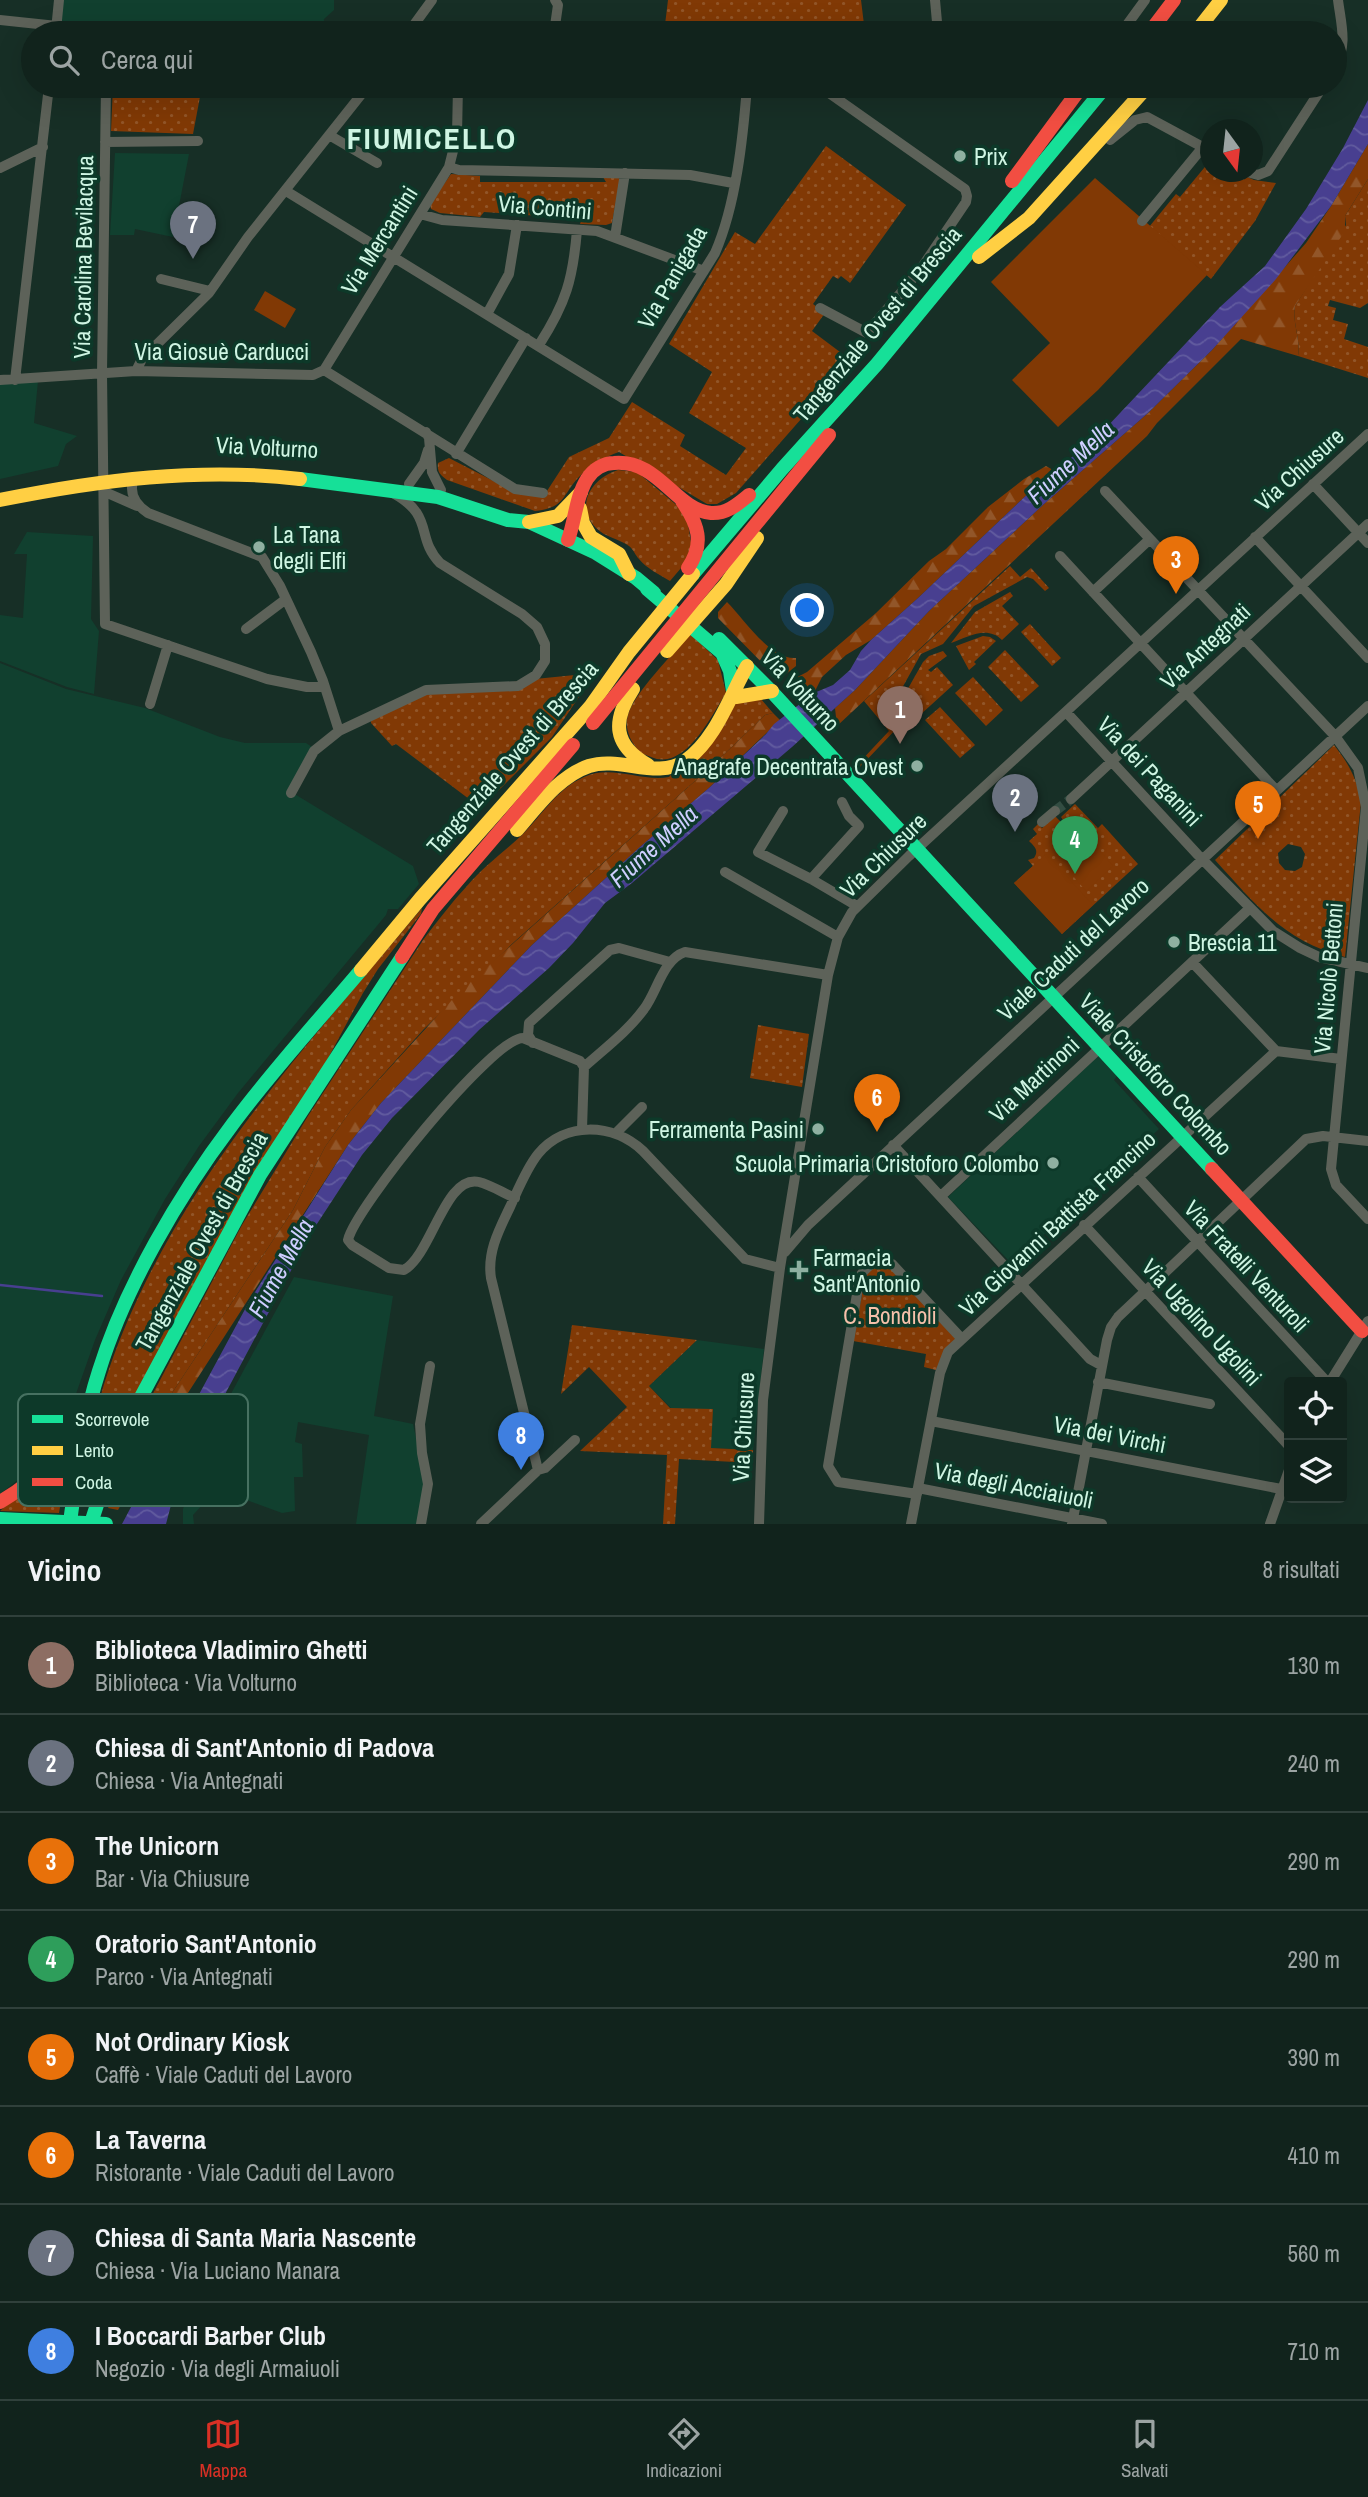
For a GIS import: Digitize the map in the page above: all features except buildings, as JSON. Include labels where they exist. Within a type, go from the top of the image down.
[{"type":"main road","points":[[1158,21],[1174,0]]},
{"type":"main road","points":[[1174,21],[1189,0]]},
{"type":"main road","points":[[1204,21],[1221,0]]},
{"type":"main road","points":[[976,252],[999,198],[1073,98]]},
{"type":"main road","name":"Tangenziale Ovest di Brescia","points":[[143,1394],[260,1175],[433,909],[599,716],[789,485],[1097,98]]},
{"type":"main road","name":"Tangenziale Ovest di Brescia","points":[[92,1394],[96,1377],[133,1288],[162,1233],[220,1140],[420,899],[590,707],[629,652],[782,468],[838,409],[1112,98]]},
{"type":"main road","points":[[976,252],[1029,218],[1137,98]]},
{"type":"main road","points":[[564,538],[587,479],[598,468],[621,461],[638,465],[654,475],[682,500],[708,513],[722,512],[735,508],[806,435],[838,409]]},
{"type":"main road","name":"Via Volturno","points":[[0,500],[105,482],[166,466],[232,465],[287,468],[409,484],[441,490],[510,511],[527,522],[596,553],[629,574],[750,669],[916,850]]},
{"type":"main road","name":"Via Volturno","points":[[0,494],[134,478],[259,474],[438,497],[508,520],[527,522]]},
{"type":"main road","points":[[652,766],[634,757],[623,743],[618,720],[622,705],[631,691],[726,584],[789,485]]},
{"type":"main road","points":[[527,522],[558,516],[578,500]]},
{"type":"main road","points":[[578,500],[583,523],[591,537],[618,554],[629,574]]},
{"type":"main road","points":[[590,707],[602,677],[698,553],[699,534],[696,524],[682,500]]},
{"type":"main road","points":[[712,640],[727,664],[734,694]]},
{"type":"main road","points":[[462,874],[511,836],[558,785],[575,772],[606,763],[674,766],[684,762],[701,744],[750,669]]},
{"type":"main road","points":[[734,694],[773,692]]},
{"type":"main road","name":"Viale Cristoforo Colombo","points":[[916,850],[1241,1200],[1365,1326]]},
{"type":"main road","points":[[87,1394],[96,1377]]},
{"type":"main road","points":[[0,1502],[18,1491]]},
{"type":"main road","name":"Tangenziale Ovest di Brescia","points":[[70,1522],[72,1506]]},
{"type":"main road","name":"Tangenziale Ovest di Brescia","points":[[98,1523],[102,1506]]},
{"type":"main road","points":[[0,1519],[98,1523]]},
{"type":"street","points":[[57,21],[59,0]]},
{"type":"street","points":[[417,21],[432,0]]},
{"type":"street","points":[[555,0],[558,5],[556,21]]},
{"type":"street","points":[[935,0],[937,21]]},
{"type":"street","points":[[1130,21],[1145,0]]},
{"type":"street","points":[[1338,0],[1341,21]]},
{"type":"street","points":[[0,20],[21,24]]},
{"type":"street","points":[[15,380],[48,98]]},
{"type":"street","name":"Via Carolina Bevilacqua","points":[[106,98],[102,373],[105,624],[168,645]]},
{"type":"street","points":[[136,371],[142,359],[210,291],[248,237],[358,98]]},
{"type":"street","name":"Via Mercantini","points":[[324,370],[449,167],[457,135],[458,98]]},
{"type":"street","name":"Via Panigada","points":[[539,345],[624,399],[704,271],[721,238],[740,149],[746,98]]},
{"type":"street","points":[[820,307],[867,333],[920,270],[966,202],[967,196],[965,189],[836,98]]},
{"type":"street","points":[[1263,173],[1268,171],[1315,98]]},
{"type":"street","points":[[1072,171],[1135,120],[1147,117],[1200,145]]},
{"type":"street","points":[[329,135],[377,163]]},
{"type":"street","name":"Via Carolina Bevilacqua","points":[[105,142],[198,141]]},
{"type":"street","points":[[0,168],[43,147]]},
{"type":"street","points":[[1142,221],[1200,157]]},
{"type":"street","points":[[449,167],[459,170],[690,175],[733,183]]},
{"type":"street","points":[[615,237],[625,173]]},
{"type":"street","points":[[286,191],[539,345],[564,302],[571,280],[577,230]]},
{"type":"street","name":"Via Contini","points":[[419,214],[442,220],[597,231],[704,271]]},
{"type":"street","points":[[487,314],[509,274],[517,225]]},
{"type":"street","points":[[161,279],[210,291]]},
{"type":"street","points":[[456,454],[526,338]]},
{"type":"street","name":"Via Giosuè Carducci","points":[[0,380],[136,371],[313,374],[324,370],[515,489],[543,493]]},
{"type":"street","points":[[426,432],[430,444],[432,472],[441,490]]},
{"type":"street","name":"Via Chiusure","points":[[759,1524],[763,1400],[781,1263],[828,975],[838,937],[857,906],[1368,433]]},
{"type":"street","points":[[409,484],[424,463],[430,444]]},
{"type":"street","points":[[134,478],[131,484],[137,506]]},
{"type":"street","points":[[105,482],[148,513],[262,557],[311,652],[339,731]]},
{"type":"street","points":[[1313,484],[1368,543]]},
{"type":"street","points":[[291,793],[314,751],[339,731],[426,690],[518,686],[536,675],[545,661],[545,644],[537,627],[523,614],[440,564],[430,552],[423,522],[410,504],[384,489]]},
{"type":"street","name":"Via Nicolò Bettoni","points":[[1105,491],[1335,736],[1358,768],[1366,807],[1331,1169],[1336,1185],[1368,1219]]},
{"type":"street","name":"Via Antegnati","points":[[1071,799],[1368,524]]},
{"type":"street","points":[[1255,537],[1368,658]]},
{"type":"street","points":[[1093,592],[1150,538]]},
{"type":"street","points":[[1060,556],[1276,790]]},
{"type":"street","points":[[246,629],[286,599]]},
{"type":"street","points":[[150,704],[168,645],[267,679],[307,687],[325,687]]},
{"type":"street","name":"Viale Caduti del Lavoro","points":[[781,1263],[808,1225],[1368,706]]},
{"type":"street","name":"Via dei Paganini","points":[[1066,712],[1273,931],[1300,948],[1329,960],[1368,968]]},
{"type":"street","points":[[811,879],[859,826],[849,816],[842,802]]},
{"type":"street","points":[[783,811],[758,852],[857,906]]},
{"type":"street","points":[[1042,822],[1055,811]]},
{"type":"street","points":[[725,872],[838,937]]},
{"type":"street","name":"Via Martinoni","points":[[941,1196],[1250,908]]},
{"type":"street","points":[[533,1042],[528,1035],[529,1023],[610,950],[619,948],[670,962]]},
{"type":"street","points":[[584,1067],[644,1010],[677,954],[685,952],[828,975]]},
{"type":"street","points":[[1192,961],[1276,1051],[1341,1059]]},
{"type":"street","points":[[514,1198],[478,1182],[463,1184],[451,1196],[418,1259],[404,1270],[389,1268],[348,1240],[371,1202],[443,1105],[514,1040],[523,1038],[580,1061],[584,1067],[582,1129]]},
{"type":"street","name":"Via Giovanni Battista Francino","points":[[911,1524],[940,1373],[948,1352],[1276,1051]]},
{"type":"street","points":[[616,1133],[642,1107]]},
{"type":"street","points":[[538,1470],[490,1272],[493,1245],[532,1163],[544,1148],[559,1137],[582,1129],[616,1133],[643,1151],[745,1259],[781,1263]]},
{"type":"street","points":[[1072,1521],[1101,1365],[1111,1327],[1145,1291],[1306,1139],[1323,1136],[1368,1141]]},
{"type":"street","points":[[893,1145],[1090,1359],[1101,1365]]},
{"type":"street","name":"Via Fratelli Venturoli","points":[[1138,1177],[1324,1377]]},
{"type":"street","name":"Viale Caduti del Lavoro","points":[[787,1234],[808,1225]]},
{"type":"street","name":"Via Ugolino Ugolini","points":[[1084,1225],[1284,1441]]},
{"type":"street","name":"Via degli Acciaiuoli","points":[[962,1339],[892,1264],[874,1262],[866,1267],[860,1276],[828,1466],[838,1482],[917,1491],[1072,1521],[1102,1524]]},
{"type":"street","points":[[1332,1377],[1365,1326]]},
{"type":"street","points":[[421,1524],[428,1484],[420,1424],[429,1366]]},
{"type":"street","points":[[1098,1382],[1210,1404]]},
{"type":"street","name":"Via dei Virchi","points":[[931,1421],[1281,1489]]},
{"type":"street","points":[[481,1524],[538,1470],[545,1468],[575,1440]]},
{"type":"street","points":[[531,1442],[556,1457]]},
{"type":"street","points":[[1270,1524],[1284,1482]]},
{"type":"shaded area","points":[[62,0],[334,0],[334,10],[324,21],[59,21]]},
{"type":"shaded area","points":[[115,153],[189,154],[173,237],[135,229],[134,235],[110,235]]},
{"type":"shaded area","points":[[0,381],[38,381],[34,423],[77,436],[66,444],[58,466],[0,479]]},
{"type":"shaded area","points":[[27,532],[93,536],[91,619],[99,631],[94,694],[67,687],[0,661],[0,615],[23,618],[27,554],[14,554]]},
{"type":"shaded area","points":[[0,663],[66,689],[145,708],[220,737],[245,743],[306,743],[312,747],[288,790],[413,866],[419,884],[398,909],[388,909],[386,915],[238,1093],[199,1146],[165,1199],[121,1280],[95,1340],[76,1394],[18,1394],[18,1480],[0,1494]]},
{"type":"shaded area","name":"Scuola Primaria Cristoforo Colombo","points":[[1098,1056],[1117,1076],[1114,1080],[1159,1129],[1012,1264],[948,1197]]},
{"type":"shaded area","points":[[294,1277],[393,1296],[374,1416],[413,1424],[426,1484],[418,1524],[356,1524],[369,1435],[298,1422],[295,1442],[302,1444],[303,1477],[294,1477],[295,1511],[282,1513],[248,1500],[248,1394],[231,1394]]},
{"type":"shaded area","points":[[697,1340],[764,1349],[753,1450],[711,1448],[649,1386]]},
{"type":"shaded area","points":[[184,1506],[201,1506],[193,1515],[194,1524],[183,1524]]},
{"type":"green space","points":[[668,0],[861,0],[864,21],[665,21]]},
{"type":"green space","points":[[112,98],[200,98],[193,134],[111,131]]},
{"type":"green space","points":[[1368,144],[1368,179],[1345,216],[1345,231],[1295,306],[1298,356],[1241,339],[1147,436],[837,726],[835,708],[929,611],[1044,504],[1148,413],[1212,350],[1306,243]]},
{"type":"green space","points":[[826,146],[906,205],[850,283],[841,276],[838,279],[833,276],[813,304],[825,313],[812,331],[852,361],[736,493],[717,504],[707,504],[619,452],[585,471],[559,503],[535,511],[447,480],[441,475],[438,463],[449,458],[515,492],[547,491],[569,457],[609,438],[632,402],[685,435],[680,446],[726,475],[746,448],[689,413],[712,372],[669,344],[735,232],[755,244]]},
{"type":"green space","points":[[1200,173],[1200,182],[1276,183],[1255,221],[1211,279],[1149,227],[1176,194],[1180,197]]},
{"type":"green space","points":[[451,174],[480,176],[480,182],[606,182],[603,177],[618,177],[620,180],[612,223],[606,225],[580,224],[582,219],[484,212],[480,217],[440,213],[431,209],[430,204]]},
{"type":"green space","points":[[1095,178],[1207,275],[1098,390],[1058,427],[1012,380],[1050,343],[991,282]]},
{"type":"green space","points":[[1368,179],[1368,303],[1360,308],[1330,300],[1328,306],[1336,308],[1333,320],[1348,324],[1344,339],[1368,347],[1368,378],[1298,356],[1294,312],[1295,306],[1346,225],[1345,216]]},
{"type":"green space","points":[[265,291],[296,309],[285,328],[254,310]]},
{"type":"green space","points":[[1046,466],[1053,470],[918,598],[871,640],[846,655],[822,677],[814,693],[802,703],[784,684],[807,672],[876,613],[988,507]]},
{"type":"green space","points":[[618,470],[637,472],[686,513],[693,554],[670,581],[645,565],[629,546],[596,528],[590,519],[586,510],[589,493],[600,479]]},
{"type":"green space","points":[[1010,566],[1020,577],[1031,568],[1049,588],[1045,591],[1033,579],[1027,577],[974,606],[943,644],[921,654],[891,708],[892,718],[899,726],[859,768],[857,765],[889,731],[864,701]]},
{"type":"green space","points":[[1010,592],[1013,596],[1002,606],[1019,624],[1002,640],[990,633],[984,633],[951,643],[975,612]]},
{"type":"green space","points":[[727,602],[767,646],[786,657],[796,658],[796,666],[779,680],[718,618],[718,612]]},
{"type":"green space","points":[[1030,624],[1061,658],[1052,666],[1021,632]]},
{"type":"green space","points":[[690,634],[718,660],[726,693],[705,727],[686,749],[675,757],[663,760],[651,757],[639,751],[632,742],[627,729],[628,715],[646,685]]},
{"type":"green space","points":[[983,636],[996,641],[969,670],[956,646]]},
{"type":"green space","points":[[1005,650],[1039,686],[1021,702],[988,667]]},
{"type":"green space","points":[[943,651],[947,656],[928,670],[931,672],[937,667],[953,685],[920,715],[912,706],[899,718],[897,708],[923,662],[929,656]]},
{"type":"green space","points":[[595,673],[552,737],[481,808],[396,744],[392,746],[371,723],[371,719],[422,695]]},
{"type":"green space","points":[[973,677],[1003,710],[986,726],[955,693]]},
{"type":"green space","points":[[761,699],[773,713],[765,715],[714,764],[513,943],[424,1029],[351,1110],[325,1147],[293,1210],[171,1394],[153,1394],[242,1225],[308,1116],[423,940],[450,906],[480,872],[522,835],[558,795],[574,782],[594,773],[605,772],[669,777],[738,701]]},
{"type":"green space","points":[[940,707],[975,745],[960,758],[925,720]]},
{"type":"green space","points":[[773,713],[780,720],[710,787],[532,945],[381,1103],[348,1145],[187,1394],[171,1394],[293,1210],[325,1147],[351,1110],[462,989],[714,764],[765,715]]},
{"type":"green space","points":[[1334,745],[1352,772],[1361,802],[1345,957],[1324,950],[1288,931],[1258,906],[1215,860]],"holes":[[[1288,844],[1301,847],[1305,854],[1302,867],[1295,871],[1285,870],[1279,863],[1278,853]]]},
{"type":"green space","points":[[1075,804],[1098,828],[1102,824],[1138,864],[1062,934],[1014,883],[1033,866],[1028,860],[1034,858],[1036,853],[1035,847],[1029,841],[1037,834],[1033,829],[1038,824],[1042,828],[1055,816],[1061,822],[1061,817]]},
{"type":"green space","points":[[1100,851],[1113,866],[1086,891],[1073,876]]},
{"type":"green space","points":[[1046,854],[1093,905],[1062,934],[1014,883]]},
{"type":"green space","points":[[422,908],[421,914],[378,969],[363,993],[148,1394],[102,1394],[135,1303],[167,1241],[244,1125]]},
{"type":"green space","points":[[758,1025],[809,1034],[802,1087],[750,1078]]},
{"type":"green space","name":"C. Bondioli","points":[[876,1265],[891,1268],[956,1339],[936,1370],[924,1367],[926,1354],[853,1341],[866,1274]]},
{"type":"green space","points":[[572,1325],[697,1340],[649,1386],[670,1408],[713,1409],[711,1448],[753,1450],[753,1463],[679,1459],[675,1524],[663,1524],[667,1455],[580,1451],[627,1407],[589,1367],[561,1394]]},
{"type":"green space","points":[[18,1495],[18,1506],[60,1506],[59,1513],[0,1511]]},
{"type":"green space","points":[[109,1506],[120,1506],[118,1510],[108,1508]]},
{"type":"water","name":"Fiume Mella","points":[[1368,100],[1368,144],[1331,206],[1276,279],[1212,350],[1148,413],[1044,504],[929,611],[855,690],[792,747],[605,903],[549,968],[479,1030],[392,1118],[362,1155],[311,1233],[225,1394],[199,1394],[250,1300],[348,1145],[381,1103],[532,945],[710,787],[774,724],[814,693],[833,685],[850,670],[871,640],[1053,470],[1104,430],[1220,307],[1265,266],[1306,209]]},
{"type":"water","points":[[132,1506],[171,1506],[166,1524],[122,1524]]},
{"type":"waterway","points":[[0,1285],[102,1296]]},
{"type":"tunnel","points":[[1055,811],[1071,799]]},
{"type":"traffic: fast","points":[[693,574],[782,469],[877,364],[1096,98]]},
{"type":"traffic: fast","points":[[300,479],[438,497],[508,520],[529,522],[596,553],[636,578],[654,593]]},
{"type":"traffic: fast","points":[[647,589],[722,653],[730,671],[733,691]]},
{"type":"traffic: fast","points":[[719,639],[773,693],[1212,1169]]},
{"type":"traffic: fast","points":[[143,1394],[260,1175],[402,957]]},
{"type":"traffic: fast","points":[[92,1394],[123,1307],[173,1211],[232,1125],[361,970]]},
{"type":"traffic: fast","points":[[70,1522],[72,1506]]},
{"type":"traffic: fast","points":[[91,1523],[97,1506]]},
{"type":"traffic: fast","points":[[0,1519],[106,1524]]},
{"type":"traffic: slow","points":[[1204,21],[1221,0]]},
{"type":"traffic: slow","points":[[979,257],[1029,218],[1137,98]]},
{"type":"traffic: slow","points":[[0,500],[149,477],[224,474],[300,479]]},
{"type":"traffic: slow","points":[[529,522],[558,516],[581,492]]},
{"type":"traffic: slow","points":[[580,508],[583,523],[591,537],[619,554],[629,574]]},
{"type":"traffic: slow","points":[[667,651],[726,584],[757,538]]},
{"type":"traffic: slow","points":[[361,970],[420,899],[590,707],[629,652],[693,574]]},
{"type":"traffic: slow","points":[[517,830],[558,785],[589,766],[613,764],[663,768],[685,761],[696,752],[713,730],[747,666]]},
{"type":"traffic: slow","points":[[633,689],[622,712],[620,732],[628,749],[648,765]]},
{"type":"traffic: slow","points":[[736,697],[772,691]]},
{"type":"traffic: jam","points":[[1158,21],[1174,0]]},
{"type":"traffic: jam","points":[[1012,181],[1073,98]]},
{"type":"traffic: jam","points":[[593,723],[829,435]]},
{"type":"traffic: jam","points":[[568,540],[583,486],[592,472],[606,464],[630,464],[643,469],[687,503],[698,510],[711,513],[727,510],[749,495]]},
{"type":"traffic: jam","points":[[682,501],[692,518],[698,542],[688,568]]},
{"type":"traffic: jam","points":[[402,957],[433,909],[573,745]]},
{"type":"traffic: jam","points":[[1212,1169],[1362,1331]]},
{"type":"traffic: jam","points":[[0,1502],[18,1490]]},
{"type":"place","name":"Prix","points":[[960,156]]},
{"type":"place","name":"Chiesa di Santa Maria Nascente","points":[[193,259]]},
{"type":"place","name":"La Tana degli Elfi","points":[[259,547]]},
{"type":"place","name":"The Unicorn","points":[[1176,594]]},
{"type":"place","name":"Biblioteca Vladimiro Ghetti","points":[[900,744]]},
{"type":"place","name":"Anagrafe Decentrata Ovest","points":[[917,766]]},
{"type":"place","name":"Chiesa di Sant'Antonio di Padova","points":[[1015,832]]},
{"type":"place","name":"Not Ordinary Kiosk","points":[[1258,839]]},
{"type":"place","name":"Oratorio Sant'Antonio","points":[[1075,874]]},
{"type":"place","name":"Brescia 11","points":[[1174,942]]},
{"type":"place","name":"Ferramenta Pasini","points":[[818,1129]]},
{"type":"place","name":"La Taverna","points":[[877,1132]]},
{"type":"place","name":"Scuola Primaria Cristoforo Colombo","points":[[1053,1163]]},
{"type":"place","name":"Farmacia Sant'Antonio","points":[[799,1270]]},
{"type":"place","name":"I Boccardi Barber Club","points":[[521,1470]]},
{"type":"district","name":"FIUMICELLO","points":[[432,138]]}]
